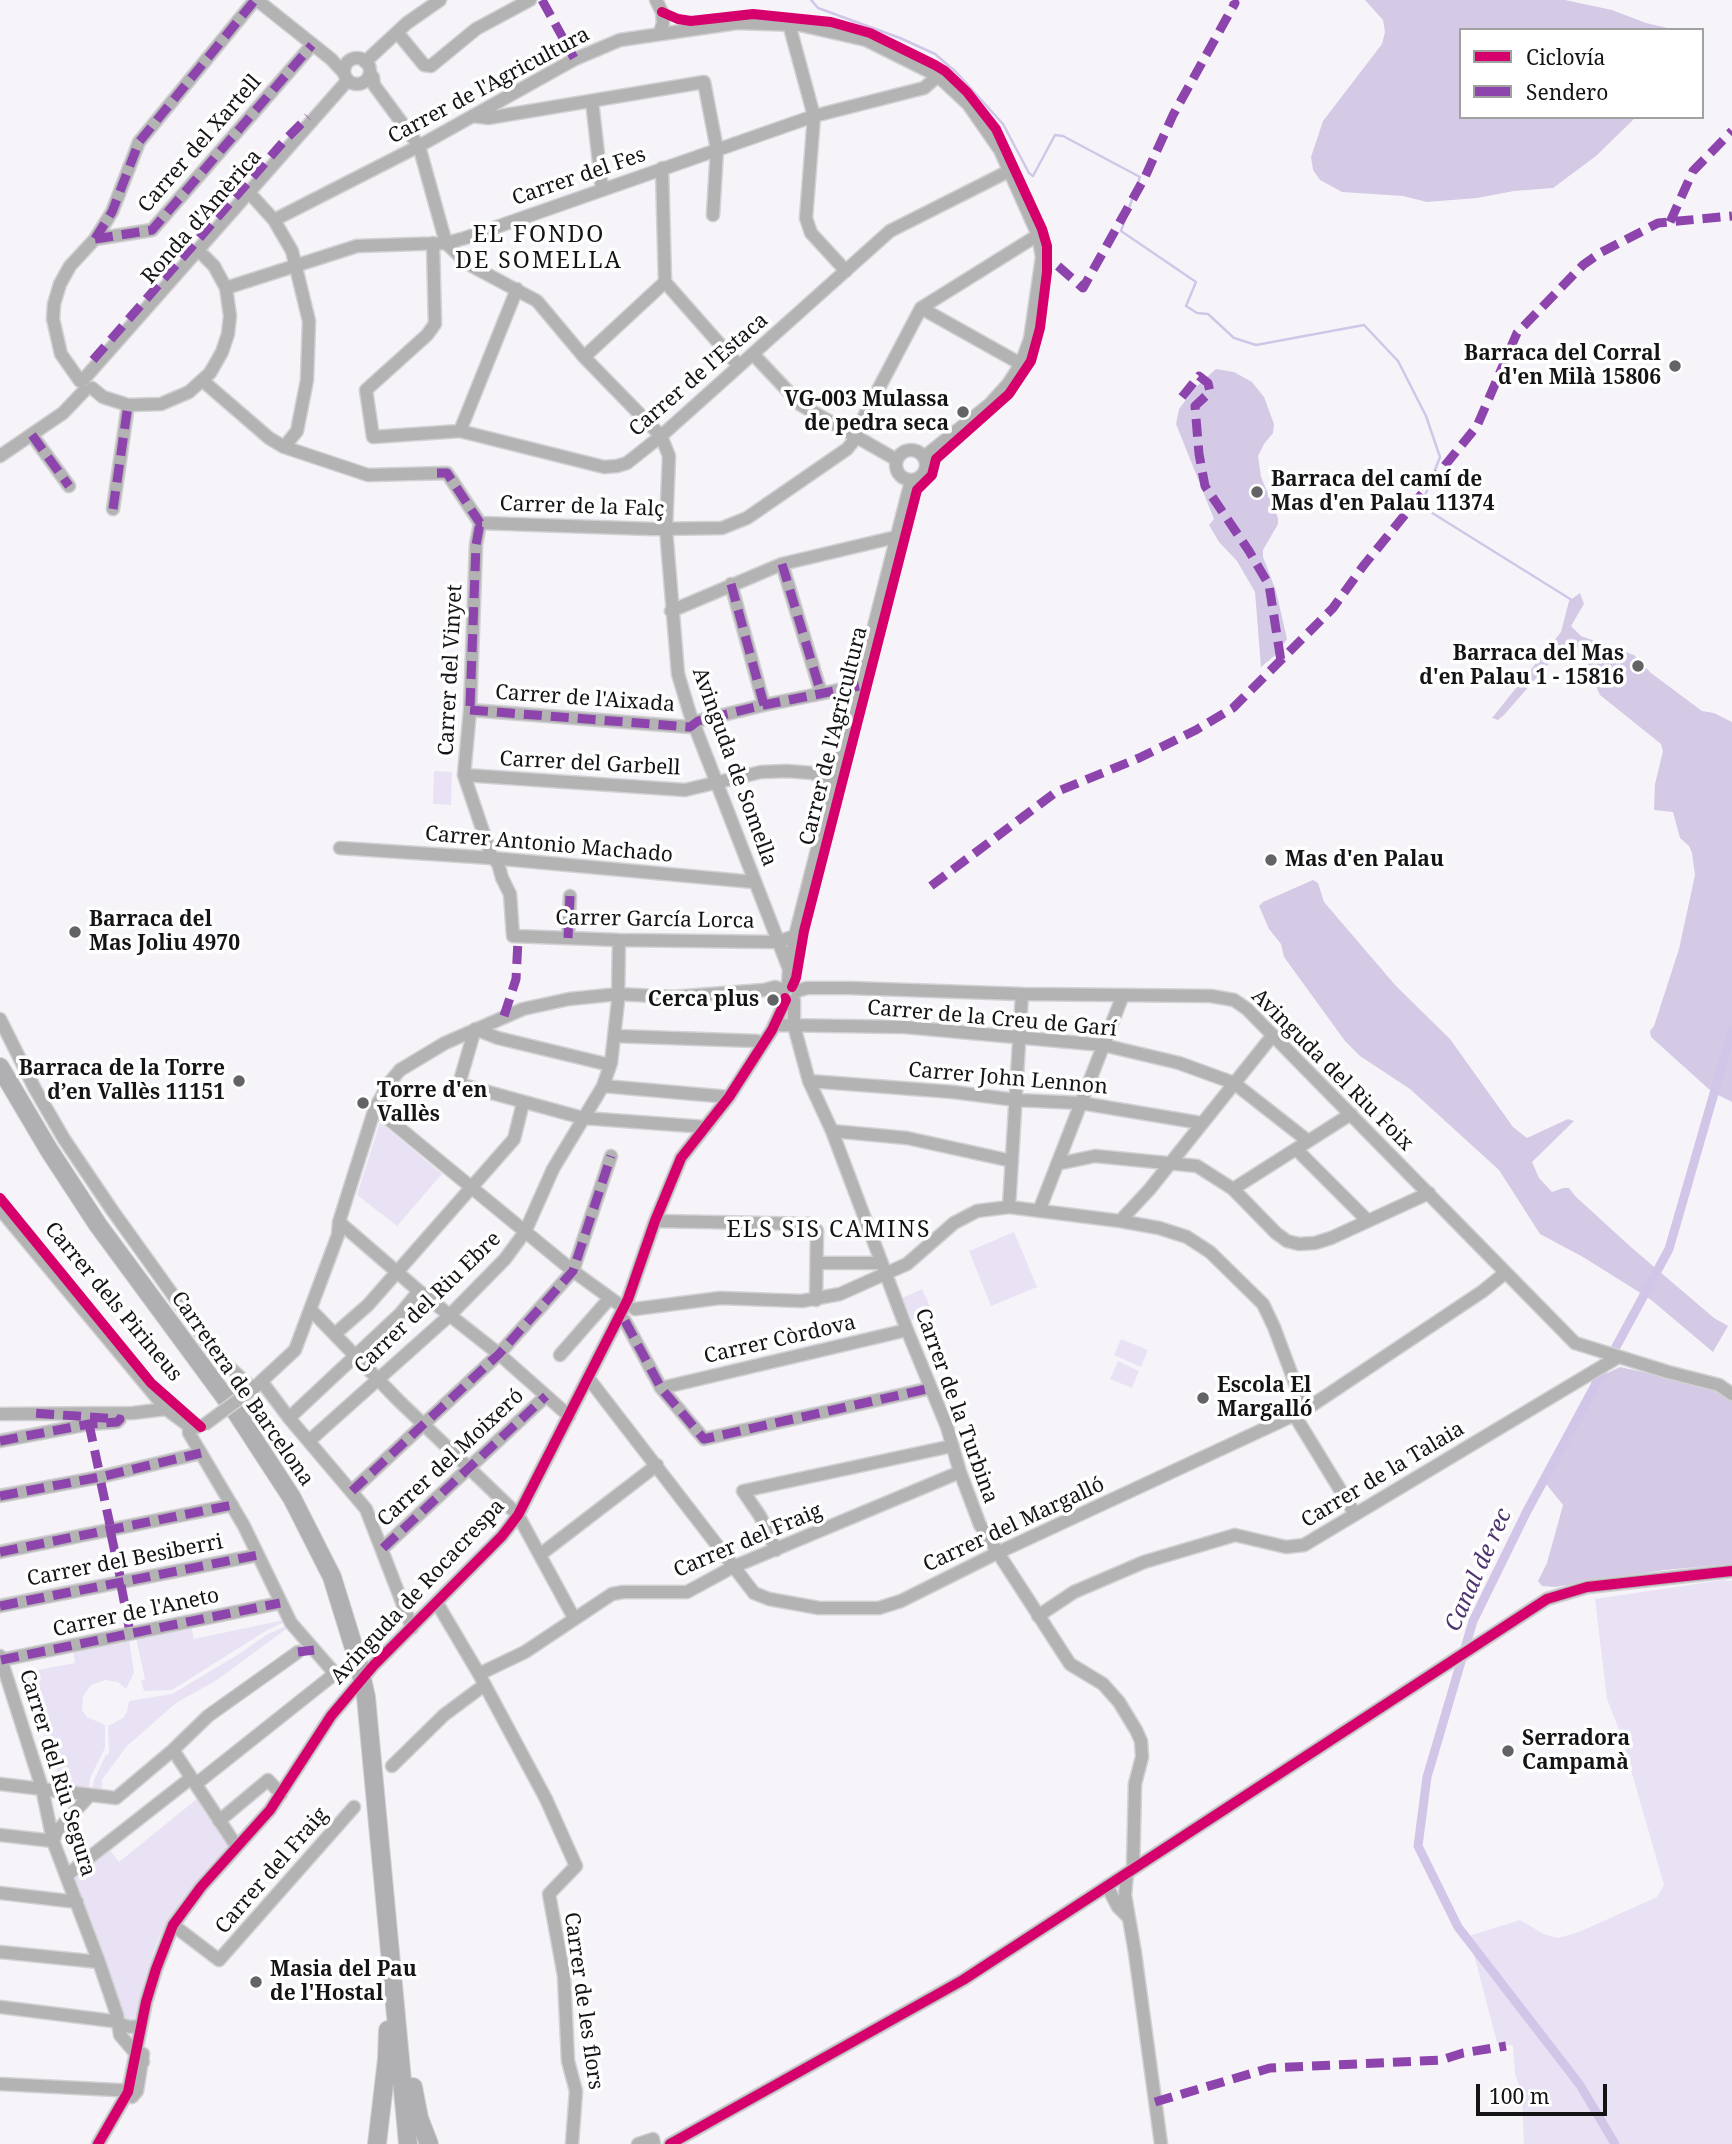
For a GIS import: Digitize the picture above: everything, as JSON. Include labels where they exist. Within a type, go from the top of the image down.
[{"type":"highway","name":"Carretera de Barcelona","points":[[0,1067],[49,1150],[98,1225],[238,1415],[292,1498],[332,1577],[358,1661],[366,1697],[408,2144]]},
{"type":"highway","points":[[377,2144],[387,2059],[390,1946]]},
{"type":"highway","points":[[390,1946],[413,2088],[419,2118],[429,2144]]},
{"type":"street","points":[[204,256],[214,266],[226,288],[230,316],[222,352],[203,381],[173,400],[161,404],[128,405],[103,397],[85,385],[66,363],[57,344],[53,319],[54,304],[66,272],[95,239],[112,212],[139,142],[256,0],[331,59],[360,74],[419,146],[439,243],[468,264],[537,301],[584,357],[661,436]]},
{"type":"street","name":"Ronda d'Amèrica","points":[[0,450],[40,424],[85,385],[204,256],[324,113],[407,23],[440,0]]},
{"type":"street","points":[[401,37],[424,65],[431,66],[476,29],[530,0]]},
{"type":"street","points":[[659,6],[685,29]]},
{"type":"street","points":[[659,6],[663,23],[660,32]]},
{"type":"street","name":"Ronda d'Amèrica","points":[[0,456],[63,413],[360,74],[413,27],[420,15]]},
{"type":"street","name":"Carrer de l'Agricultura","points":[[274,220],[419,146],[575,60],[620,40],[660,32],[737,23],[789,24],[829,30],[866,40],[938,76],[968,104],[986,126],[1000,150],[1038,234],[1042,257],[1030,339],[1021,364],[990,404],[924,457]]},
{"type":"street","points":[[789,24],[814,116],[806,218],[811,233],[846,271]]},
{"type":"street","name":"Carrer del Xartell","points":[[95,239],[152,230],[312,45]]},
{"type":"street","name":"Carrer del Fes","points":[[226,288],[357,246],[439,243],[465,239],[814,116],[924,88],[938,76]]},
{"type":"street","points":[[473,116],[488,118],[704,82],[717,149],[713,215]]},
{"type":"street","points":[[592,100],[602,189]]},
{"type":"street","points":[[662,168],[665,282],[739,366]]},
{"type":"street","name":"Carrer de l'Estaca","points":[[439,243],[435,324],[427,335],[366,390],[373,438],[460,431],[604,467],[626,463],[661,436],[890,232],[1009,171]]},
{"type":"street","points":[[254,198],[274,220],[292,251],[309,321],[307,380],[297,432],[284,447]]},
{"type":"street","points":[[856,438],[859,426],[921,308],[1038,234]]},
{"type":"street","points":[[584,357],[665,282]]},
{"type":"street","points":[[460,431],[517,289]]},
{"type":"street","points":[[921,308],[1021,364]]},
{"type":"street","points":[[753,354],[801,405],[897,460]]},
{"type":"street","name":"Carrer de la Falç","points":[[203,381],[269,438],[284,447],[368,475],[447,473],[480,523],[666,529],[722,528],[747,517],[847,449],[856,438]]},
{"type":"street","points":[[113,509],[128,405]]},
{"type":"street","points":[[32,436],[69,486]]},
{"type":"street","name":"Avinguda de Somella","points":[[661,436],[669,456],[666,529],[678,674],[694,724],[789,969],[791,994]]},
{"type":"street","points":[[910,450],[917,451],[924,457],[927,466],[922,477],[911,481],[899,475],[897,460],[901,454],[910,450]]},
{"type":"street","name":"Carrer de l'Agricultura","points":[[791,994],[790,969],[796,936],[911,481]]},
{"type":"street","name":"Carrer del Vinyet","points":[[480,523],[476,545],[465,773],[492,858],[498,863],[510,894],[513,936]]},
{"type":"street","points":[[671,611],[782,564],[896,537]]},
{"type":"street","points":[[782,564],[821,693]]},
{"type":"street","points":[[731,584],[764,705]]},
{"type":"street","name":"Carrer de l'Aixada","points":[[470,710],[690,727],[764,705],[859,686]]},
{"type":"street","name":"Carrer del Garbell","points":[[465,773],[685,790],[761,772],[812,773],[835,782]]},
{"type":"street","name":"Carrer Antonio Machado","points":[[340,848],[492,858],[754,882]]},
{"type":"street","points":[[568,938],[570,897]]},
{"type":"street","name":"Carrer García Lorca","points":[[513,936],[777,942],[796,936]]},
{"type":"street","name":"Carrer del Riu Ebre","points":[[309,1441],[450,1315],[505,1259],[524,1232],[553,1169],[603,1086],[610,1065],[619,994],[619,940]]},
{"type":"street","name":"Avinguda del Riu Foix","points":[[195,1427],[257,1386],[295,1350],[338,1235],[339,1222],[375,1108],[400,1070],[444,1043],[523,1009],[569,999],[619,994],[672,997],[775,987],[791,994],[813,994],[824,989],[850,988],[1022,994],[1211,996],[1234,1000],[1273,1035],[1575,1343],[1719,1385],[1732,1394]]},
{"type":"street","name":"Avinguda de Rocacrespa","points":[[98,2144],[133,2092],[141,2026],[156,1969],[173,1925],[201,1886],[270,1810],[331,1716],[373,1666],[502,1536],[518,1515],[626,1312],[655,1221],[681,1158],[729,1097],[791,994]]},
{"type":"street","name":"Carrer de la Turbina","points":[[791,994],[794,1026],[809,1081],[832,1131],[907,1330],[947,1427],[980,1525],[1070,1664],[1103,1684],[1119,1702],[1141,1741],[1142,1757],[1135,1784],[1130,1871],[1121,1901],[1128,1918],[1135,1953],[1161,2144]]},
{"type":"street","points":[[1009,1208],[1022,994]]},
{"type":"street","points":[[1039,1211],[1123,995]]},
{"type":"street","points":[[0,1019],[34,1089],[64,1139],[216,1356],[257,1386],[289,1418],[366,1510],[412,1628]]},
{"type":"street","name":"Carrer de la Creu de Garí","points":[[776,1022],[794,1026],[905,1027],[1104,1045],[1179,1063],[1234,1083],[1308,1141]]},
{"type":"street","points":[[610,1065],[498,1038],[475,1028],[459,1084],[583,1118],[706,1126]]},
{"type":"street","points":[[1121,1222],[1273,1035]]},
{"type":"street","points":[[614,1036],[757,1041],[763,1044]]},
{"type":"street","name":"Carrer John Lennon","points":[[809,1081],[953,1092],[1016,1100],[1081,1103],[1202,1123]]},
{"type":"street","points":[[603,1086],[729,1097]]},
{"type":"street","points":[[336,1333],[368,1305],[514,1139],[523,1103]]},
{"type":"street","points":[[375,1108],[524,1232],[626,1312],[661,1388],[704,1439],[931,1388]]},
{"type":"street","points":[[1233,1189],[1351,1114]]},
{"type":"street","points":[[832,1131],[907,1138],[1012,1161]]},
{"type":"street","points":[[1296,1149],[1367,1220]]},
{"type":"street","points":[[352,1491],[499,1354],[573,1271],[611,1156]]},
{"type":"street","points":[[1057,1164],[1095,1156],[1198,1166],[1233,1189],[1276,1233],[1287,1241],[1299,1244],[1331,1238],[1429,1193]]},
{"type":"street","points":[[817,1264],[883,1267],[907,1264],[954,1223],[977,1211],[1009,1208],[1158,1228],[1187,1237],[1210,1252],[1263,1304],[1274,1327],[1300,1413],[1355,1514]]},
{"type":"street","name":"Carrer dels Pirineus","points":[[0,1209],[166,1409],[195,1427]]},
{"type":"street","points":[[655,1221],[811,1224],[817,1231],[816,1300]]},
{"type":"street","points":[[339,1222],[419,1291],[499,1354],[569,1416]]},
{"type":"street","points":[[626,1312],[720,1298],[816,1300],[840,1294],[883,1267]]},
{"type":"street","name":"Carrer del Margalló","points":[[589,1379],[754,1593],[769,1599],[819,1608],[879,1608],[901,1601],[997,1553],[1300,1413],[1483,1291],[1505,1273]]},
{"type":"street","points":[[289,1418],[400,1314],[419,1291]]},
{"type":"street","points":[[560,1355],[610,1299]]},
{"type":"street","points":[[311,1310],[518,1515],[574,1618]]},
{"type":"street","name":"Carrer Còrdova","points":[[661,1388],[907,1330]]},
{"type":"street","name":"Carrer de la Talaia","points":[[1038,1616],[1074,1592],[1144,1562],[1235,1535],[1286,1547],[1304,1545],[1618,1357]]},
{"type":"street","name":"Carrer del Moixeró","points":[[383,1548],[546,1396]]},
{"type":"street","points":[[0,1414],[133,1413],[166,1409]]},
{"type":"street","points":[[0,1441],[89,1424],[117,1422],[120,1419],[32,1413]]},
{"type":"street","points":[[67,1875],[332,1676],[331,1669],[291,1623],[232,1504],[189,1433],[195,1427]]},
{"type":"street","points":[[776,1550],[760,1516],[743,1491],[952,1446]]},
{"type":"street","points":[[0,1496],[100,1477],[201,1453]]},
{"type":"street","points":[[541,1554],[657,1465]]},
{"type":"street","name":"Carrer del Fraig","points":[[391,1766],[481,1680],[612,1594],[687,1592],[733,1567],[960,1472]]},
{"type":"street","points":[[0,1552],[232,1504]]},
{"type":"street","name":"Carrer del Besiberri","points":[[0,1606],[258,1555]]},
{"type":"street","points":[[670,2144],[931,2000],[1463,1651],[1547,1599],[1565,1592],[1608,1584],[1732,1572]]},
{"type":"street","name":"Carrer de l'Aneto","points":[[0,1658],[280,1603]]},
{"type":"street","points":[[437,1603],[481,1680]]},
{"type":"street","points":[[0,1784],[116,1798],[208,1716],[298,1652]]},
{"type":"street","name":"Carrer del Riu Segura","points":[[0,1658],[42,1788],[53,1841],[99,1962],[117,2015],[120,2035],[139,2058]]},
{"type":"street","name":"Carrer de les flors","points":[[481,1680],[546,1799],[576,1866],[549,1894],[564,1976],[568,2061],[576,2091],[572,2144]]},
{"type":"street","points":[[173,1750],[237,1847]]},
{"type":"street","points":[[219,1821],[268,1780],[281,1794]]},
{"type":"street","points":[[0,1835],[53,1841],[57,1831],[90,1795]]},
{"type":"street","name":"Carrer del Fraig","points":[[173,1925],[219,1960],[354,1807]]},
{"type":"street","points":[[1088,1898],[1121,1901],[1116,1888],[1107,1886]]},
{"type":"street","points":[[0,1893],[77,1902]]},
{"type":"street","points":[[0,1952],[99,1962]]},
{"type":"street","points":[[0,2007],[141,2026]]},
{"type":"street","points":[[0,2084],[133,2092]]},
{"type":"street","points":[[638,2144],[653,2139],[654,2144]]},
{"type":"shaded area","points":[[1365,0],[1565,0],[1612,10],[1667,28],[1459,28],[1459,119],[1634,119],[1596,156],[1553,188],[1427,202],[1403,196],[1342,192],[1320,180],[1313,170],[1311,157],[1323,121],[1382,44],[1385,32],[1383,20]]},
{"type":"shaded area","points":[[1216,369],[1234,372],[1252,382],[1264,397],[1274,424],[1273,433],[1258,456],[1261,477],[1278,518],[1278,524],[1263,550],[1263,557],[1276,591],[1287,639],[1278,653],[1261,667],[1255,592],[1237,561],[1219,542],[1209,525],[1214,519],[1176,424],[1179,409],[1195,388]]},
{"type":"shaded area","points":[[1580,593],[1584,604],[1571,626],[1581,636],[1634,655],[1651,673],[1702,711],[1714,713],[1732,722],[1732,1102],[1712,1092],[1651,1037],[1650,1031],[1654,1026],[1679,949],[1695,875],[1692,853],[1680,838],[1673,812],[1654,810],[1655,784],[1663,751],[1661,744],[1600,695],[1589,671],[1587,651],[1582,647],[1569,648],[1553,659],[1504,715],[1498,720],[1492,718],[1561,632],[1569,601]]},
{"type":"shaded area","points":[[434,771],[452,772],[451,805],[433,804]]},
{"type":"shaded area","points":[[1313,880],[1318,883],[1324,902],[1396,986],[1450,1039],[1513,1127],[1527,1138],[1568,1119],[1574,1121],[1532,1162],[1539,1178],[1552,1192],[1569,1188],[1632,1248],[1714,1318],[1728,1326],[1713,1352],[1650,1299],[1540,1234],[1499,1170],[1410,1089],[1360,1056],[1345,1041],[1284,957],[1281,944],[1269,929],[1259,906]]},
{"type":"shaded area","points":[[380,1122],[442,1174],[397,1226],[357,1195]]},
{"type":"shaded area","points":[[1014,1232],[1037,1287],[991,1306],[969,1251]]},
{"type":"shaded area","points":[[922,1289],[932,1311],[912,1320],[902,1298]]},
{"type":"shaded area","points":[[1121,1339],[1148,1350],[1141,1367],[1114,1355]]},
{"type":"shaded area","points":[[1118,1361],[1139,1371],[1132,1388],[1110,1379]]},
{"type":"shaded area","points":[[1620,1367],[1712,1387],[1732,1401],[1732,1564],[1665,1570],[1555,1587],[1542,1586],[1538,1581],[1547,1563],[1563,1505],[1543,1480],[1593,1380]]},
{"type":"shaded area","points":[[1723,1580],[1732,1581],[1732,2144],[1524,2144],[1522,2096],[1515,2074],[1513,2045],[1498,2046],[1469,1936],[1520,1920],[1544,1934],[1558,1938],[1579,1932],[1657,1897],[1664,1885],[1621,1735],[1607,1699],[1595,1599]]},
{"type":"shaded area","points":[[284,1620],[285,1622],[269,1629],[172,1690],[144,1691],[141,1681],[145,1679],[136,1638],[191,1626],[194,1639]]},
{"type":"shaded area","points":[[288,1625],[289,1627],[217,1680],[176,1703],[126,1747],[101,1781],[103,1784],[100,1790],[92,1790],[94,1780],[109,1754],[108,1726],[123,1718],[129,1701],[172,1694],[266,1635]]},
{"type":"shaded area","points":[[129,1639],[134,1673],[126,1689],[118,1682],[105,1680],[91,1685],[83,1696],[82,1710],[87,1717],[105,1725],[105,1748],[90,1778],[89,1788],[63,1787],[22,1673],[75,1663],[73,1650]]},
{"type":"shaded area","points":[[198,1798],[231,1843],[203,1873],[169,1919],[147,1971],[134,2020],[123,2018],[104,1956],[73,1875],[108,1847],[119,1862]]},
{"type":"waterway","points":[[811,0],[818,8],[935,54],[956,72],[1003,124],[1033,176],[1055,135],[1063,136],[1140,177],[1121,231],[1196,282],[1186,306],[1197,313],[1208,314],[1234,338],[1256,345],[1364,325],[1398,361],[1426,416],[1440,457],[1421,506],[1575,602]]},
{"type":"waterway","name":"Canal de rec","points":[[1615,2144],[1580,2085],[1458,1927],[1418,1846],[1427,1777],[1473,1621],[1527,1511],[1669,1249],[1732,1031]]},
{"type":"marked path","points":[[95,239],[112,212],[139,142],[255,0]]},
{"type":"marked path","points":[[542,0],[574,58]]},
{"type":"marked path","points":[[1058,266],[1083,288],[1145,177],[1173,115],[1235,3],[1233,0]]},
{"type":"marked path","points":[[95,239],[152,230],[312,45]]},
{"type":"marked path","points":[[93,360],[308,117]]},
{"type":"marked path","points":[[1670,222],[1693,171],[1732,131]]},
{"type":"marked path","points":[[931,886],[1056,792],[1139,758],[1233,708],[1333,608],[1364,565],[1477,426],[1517,333],[1583,265],[1600,253],[1658,223],[1732,216]]},
{"type":"marked path","points":[[1182,397],[1199,376],[1208,383],[1210,392],[1195,406],[1205,486],[1269,585],[1281,661]]},
{"type":"marked path","points":[[113,509],[128,405]]},
{"type":"marked path","points":[[32,435],[69,486]]},
{"type":"marked path","points":[[437,473],[447,473],[480,523],[489,523]]},
{"type":"marked path","points":[[470,706],[476,545],[480,523]]},
{"type":"marked path","points":[[782,564],[821,693]]},
{"type":"marked path","points":[[731,584],[764,705]]},
{"type":"marked path","points":[[470,710],[690,727],[698,721],[859,686]]},
{"type":"marked path","points":[[568,938],[570,896]]},
{"type":"marked path","points":[[504,1016],[516,979],[518,940]]},
{"type":"marked path","points":[[352,1491],[499,1354],[573,1271],[611,1156]]},
{"type":"marked path","points":[[625,1321],[661,1388],[704,1439],[931,1388]]},
{"type":"marked path","points":[[383,1548],[546,1396]]},
{"type":"marked path","points":[[0,1441],[89,1424],[117,1422],[120,1419],[32,1413]]},
{"type":"marked path","points":[[89,1424],[99,1471]]},
{"type":"marked path","points":[[0,1496],[100,1477],[201,1453]]},
{"type":"marked path","points":[[101,1483],[110,1525]]},
{"type":"marked path","points":[[0,1552],[232,1505]]},
{"type":"marked path","points":[[111,1534],[120,1576]]},
{"type":"marked path","points":[[0,1606],[258,1555]]},
{"type":"marked path","points":[[121,1585],[129,1627]]},
{"type":"marked path","points":[[1,1660],[280,1603]]},
{"type":"marked path","points":[[298,1652],[314,1650]]},
{"type":"marked path","points":[[1155,2102],[1270,2068],[1441,2060],[1463,2053],[1506,2046]]},
{"type":"cycle path","points":[[662,12],[691,21],[753,14],[831,22],[870,33],[945,71],[967,92],[996,129],[1042,229],[1047,246],[1047,272],[1040,328],[1031,361],[1009,394],[936,459],[932,475],[917,490],[792,987]]},
{"type":"cycle path","points":[[98,2144],[128,2092],[146,2002],[173,1925],[201,1887],[270,1810],[331,1716],[373,1666],[502,1536],[518,1515],[628,1299],[655,1221],[681,1158],[729,1097],[772,1030],[785,998]]},
{"type":"cycle path","points":[[0,1198],[151,1383],[201,1427]]},
{"type":"cycle path","points":[[670,2144],[963,1980],[1547,1599],[1587,1587],[1732,1571]]},
{"type":"place","name":"Barraca del Corral d'en Milà 15806","points":[[1675,366]]},
{"type":"place","name":"VG-003 Mulassa de pedra seca","points":[[963,412]]},
{"type":"place","name":"Barraca del camí de Mas d'en Palau 11374","points":[[1257,492]]},
{"type":"place","name":"Barraca del Mas d'en Palau 1 - 15816","points":[[1638,666]]},
{"type":"place","name":"Mas d'en Palau","points":[[1271,860]]},
{"type":"place","name":"Barraca del Mas Joliu 4970","points":[[75,932]]},
{"type":"place","name":"Cerca plus","points":[[773,1000]]},
{"type":"place","name":"Barraca de la Torre d’en Vallès 11151","points":[[239,1081]]},
{"type":"place","name":"Torre d'en Vallès","points":[[363,1103]]},
{"type":"place","name":"Escola El Margalló","points":[[1203,1398]]},
{"type":"place","name":"Serradora Campamà","points":[[1508,1751]]},
{"type":"place","name":"Masia del Pau de l'Hostal","points":[[256,1982]]},
{"type":"district","name":"EL FONDO DE SOMELLA","points":[[539,248]]},
{"type":"district","name":"ELS SIS CAMINS","points":[[829,1230]]}]
